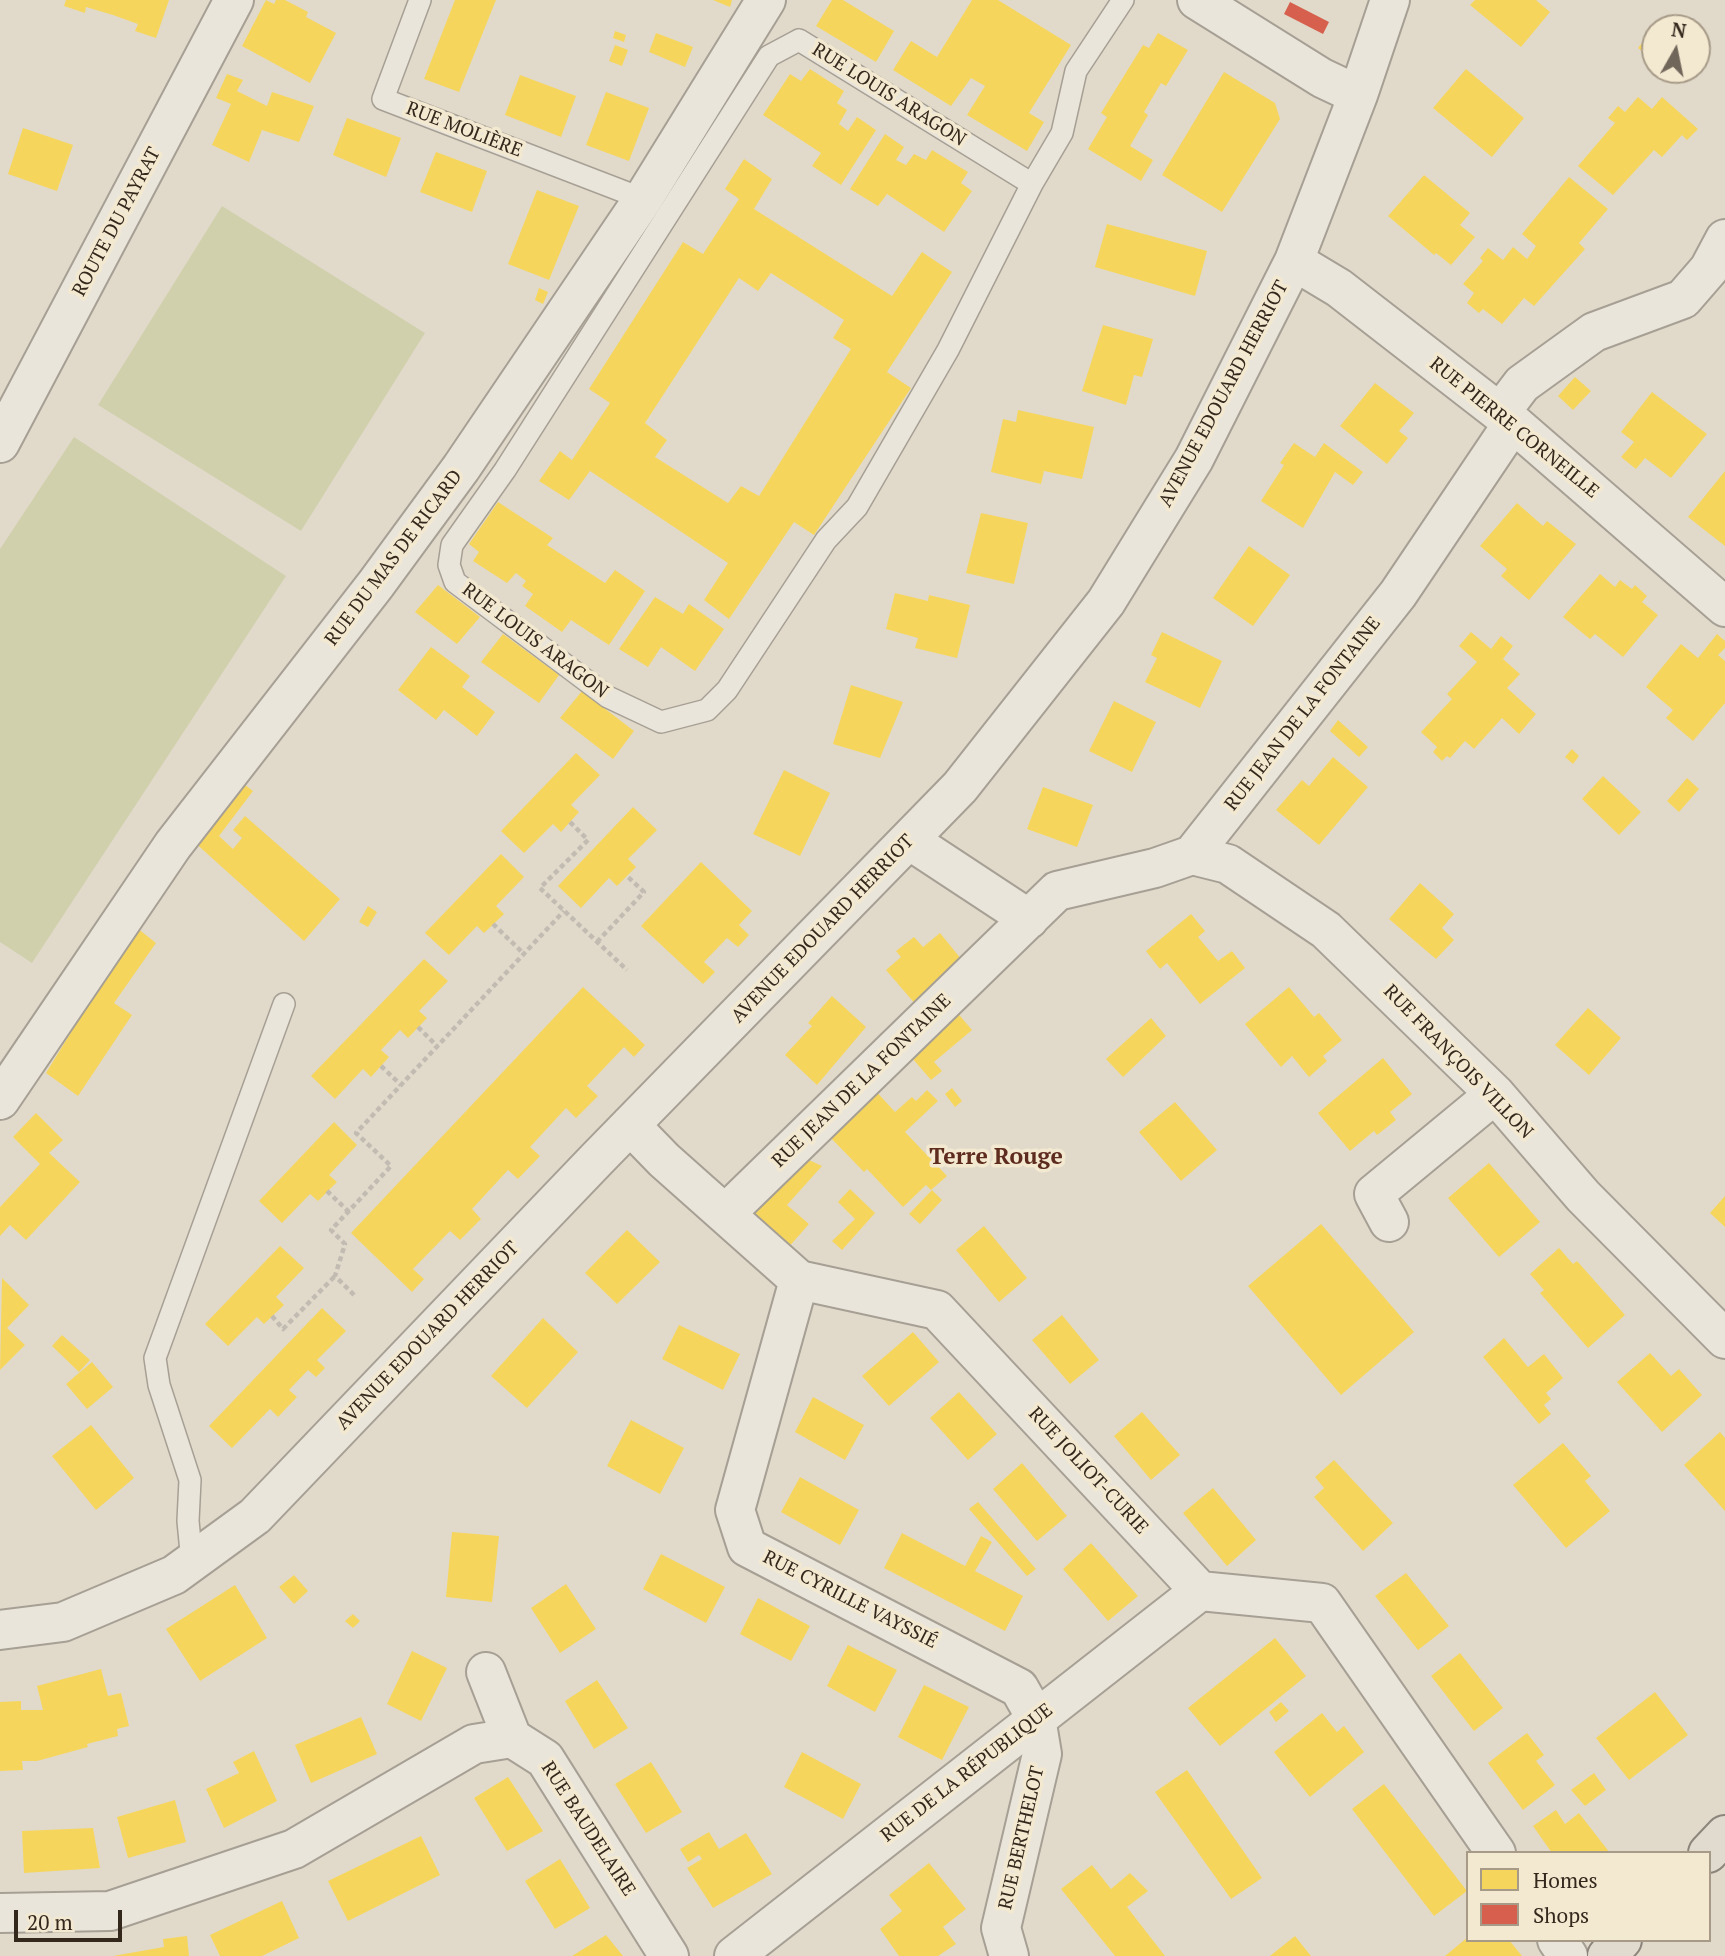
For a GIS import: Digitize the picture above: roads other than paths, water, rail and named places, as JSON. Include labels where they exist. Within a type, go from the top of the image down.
[{"type":"main road","points":[[1709,1851],[1725,1835]]},
{"type":"main road","points":[[1607,1956],[1620,1942]]},
{"type":"street","name":"ROUTE DU PAYRAT","points":[[0,443],[234,0]]},
{"type":"street","name":"RUE DU MAS DE RICARD","points":[[0,1100],[173,845],[376,584],[461,468],[643,199],[766,0]]},
{"type":"street","points":[[1197,0],[1322,78],[1359,94]]},
{"type":"street","name":"AVENUE EDOUARD HERRIOT","points":[[0,1630],[62,1622],[174,1575],[256,1516],[968,777],[1106,602],[1194,459],[1294,261],[1359,94],[1387,1]]},
{"type":"street","name":"RUE JEAN DE LA FONTAINE","points":[[726,1213],[1057,891],[1155,868],[1192,855],[1398,594],[1507,417],[1522,384],[1594,332],[1683,299],[1709,269],[1725,239]]},
{"type":"street","name":"RUE PIERRE CORNEILLE","points":[[1294,261],[1339,288],[1507,417],[1725,607]]},
{"type":"street","points":[[909,840],[1028,919]]},
{"type":"street","name":"RUE FRANÇOIS VILLON","points":[[1192,855],[1228,864],[1326,930],[1495,1094],[1583,1196],[1725,1339]]},
{"type":"street","points":[[1389,1222],[1374,1194],[1495,1094]]},
{"type":"street","points":[[630,1125],[664,1160],[799,1280]]},
{"type":"street","name":"RUE JOLIOT-CURIE","points":[[799,1280],[937,1310],[1200,1591]]},
{"type":"street","name":"RUE CYRILLE VAYSSIÉ","points":[[799,1280],[735,1510],[747,1547],[1019,1688],[1036,1718]]},
{"type":"street","points":[[1200,1591],[1322,1603],[1495,1851]]},
{"type":"street","name":"RUE DE LA RÉPUBLIQUE","points":[[734,1956],[1200,1591]]},
{"type":"street","points":[[0,1913],[110,1911],[294,1849],[474,1744],[512,1738],[486,1672]]},
{"type":"street","name":"RUE BERTHELOT","points":[[1009,1956],[1001,1928],[1042,1754],[1036,1718]]},
{"type":"street","name":"RUE BAUDELAIRE","points":[[512,1738],[545,1759],[669,1956]]},
{"type":"lane","name":"RUE MOLIÈRE","points":[[421,0],[383,99],[643,199]]},
{"type":"lane","name":"RUE LOUIS ARAGON","points":[[1032,184],[799,40],[768,56],[505,470],[452,545],[449,565],[455,582],[608,696],[661,722],[706,710],[727,690],[826,540],[857,506],[948,350],[1032,184],[1062,133],[1076,71],[1123,0]]},
{"type":"lane","points":[[192,1562],[188,1521],[190,1480],[159,1385],[155,1359],[284,1004]]},
{"type":"district","name":"Terre Rouge","points":[[996,1157]]}]
